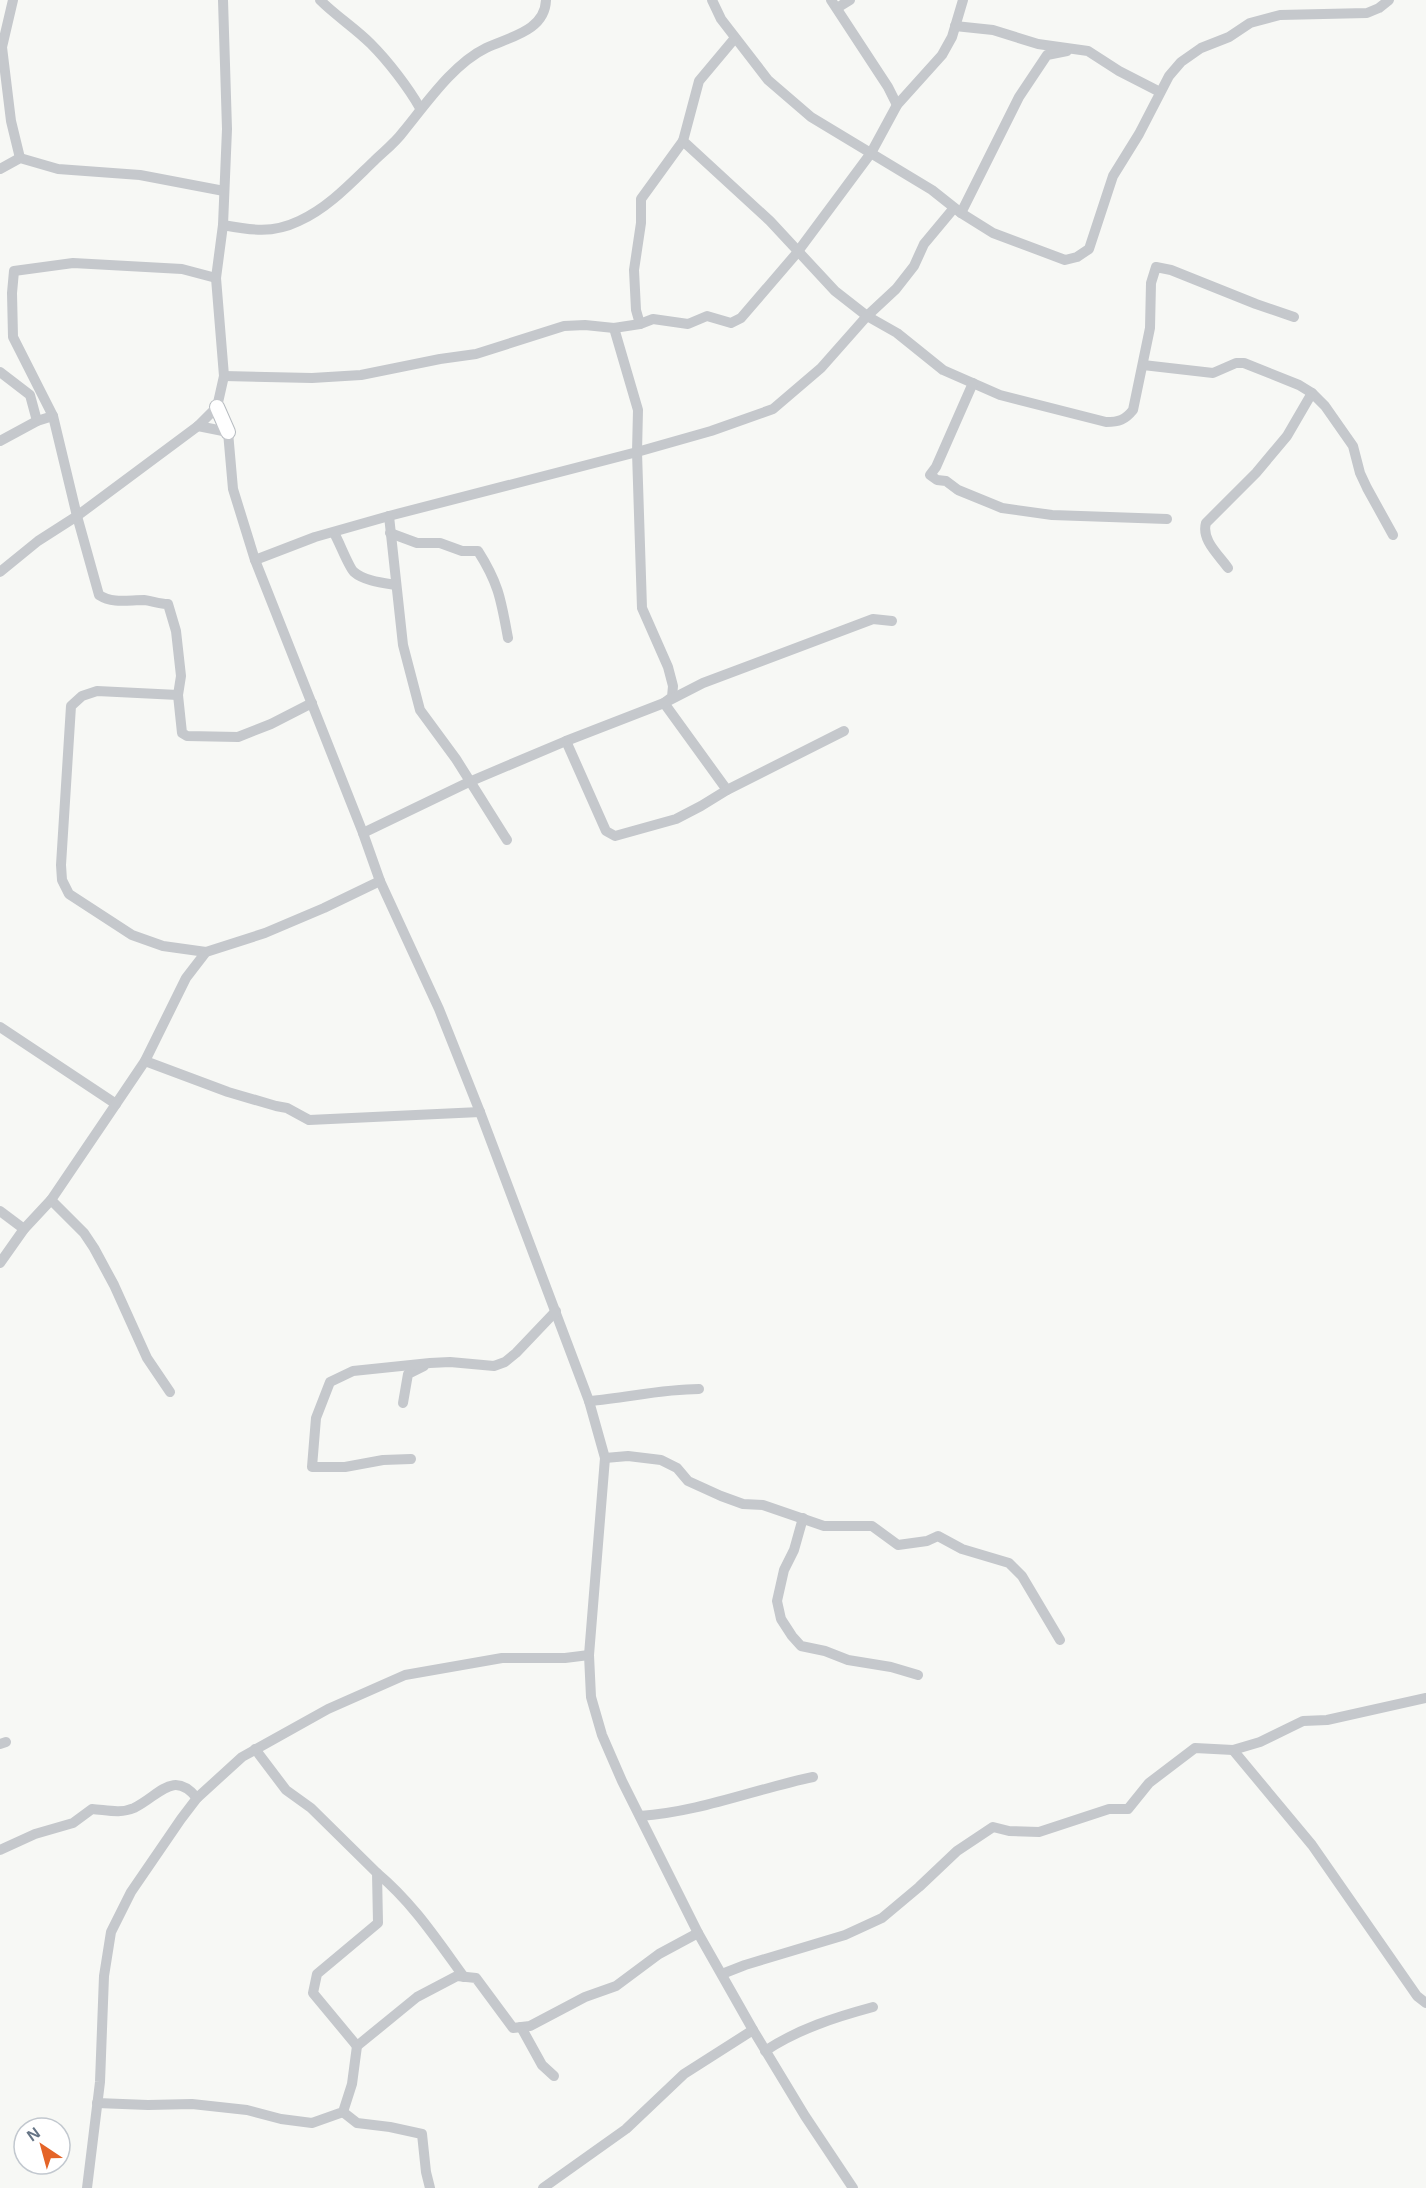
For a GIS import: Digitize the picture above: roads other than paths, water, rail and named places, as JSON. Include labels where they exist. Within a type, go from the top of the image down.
[{"type":"street","points":[[13,0],[2,47],[11,121],[20,158]]},
{"type":"street","points":[[0,572],[38,541],[77,516],[198,426],[217,407],[224,376],[216,278],[223,225],[227,129],[223,0]]},
{"type":"street","points":[[320,0],[338,18],[371,44],[412,94],[420,108]]},
{"type":"street","points":[[223,225],[270,231],[299,221],[336,197],[402,134],[420,108],[453,73],[483,49],[531,29],[540,17],[546,0]]},
{"type":"street","points":[[712,0],[721,19],[768,80],[811,117],[932,190],[993,233],[1065,260],[1077,257],[1089,249],[1113,177],[1139,134],[1169,76],[1181,62],[1201,48],[1229,37],[1250,23],[1280,15],[1367,13],[1379,8],[1389,0]]},
{"type":"street","points":[[850,0],[834,4],[888,87],[897,105]]},
{"type":"street","points":[[224,376],[312,378],[361,375],[476,354],[564,326],[585,325],[614,328],[653,320],[688,324],[707,316],[731,323],[741,318],[799,250],[871,153],[897,105],[942,55],[955,26],[963,0]]},
{"type":"street","points":[[955,26],[993,30],[1038,44],[1088,51],[1119,71],[1160,92]]},
{"type":"street","points":[[640,324],[636,310],[634,270],[641,223],[641,199],[683,141],[699,81],[735,38]]},
{"type":"street","points":[[255,560],[315,537],[637,452],[773,409],[821,368],[867,315],[896,289],[914,266],[924,244],[958,210],[977,185],[996,140],[1019,97],[1047,55],[1073,50]]},
{"type":"street","points":[[683,141],[799,250],[835,291],[867,315],[897,333],[943,370],[1000,395],[1106,422],[1126,419],[1133,410],[1143,365],[1150,328],[1151,283],[1156,267],[1171,270],[1294,317]]},
{"type":"street","points":[[0,169],[20,158],[58,169],[140,175],[224,191]]},
{"type":"street","points":[[216,278],[182,269],[73,263],[14,271],[13,337],[53,416],[99,595],[106,600],[146,600],[168,604],[176,631],[181,676],[178,695],[182,733],[187,736],[238,737],[271,724],[312,703]]},
{"type":"street","points":[[614,328],[638,410],[637,452],[642,608],[671,677],[672,697],[664,703]]},
{"type":"street","points":[[1143,365],[1213,373],[1236,363],[1244,363],[1299,385],[1312,393],[1325,406],[1353,446],[1360,473],[1393,535]]},
{"type":"street","points":[[0,372],[30,395],[37,422]]},
{"type":"street","points":[[973,383],[936,467],[930,475],[937,480],[946,481],[958,490],[1002,508],[1052,515],[1167,519]]},
{"type":"street","points":[[1228,568],[1206,538],[1204,530],[1206,523],[1256,473],[1287,436],[1312,393]]},
{"type":"street","points":[[217,407],[228,432],[233,489],[255,560],[380,881],[439,1009],[480,1112],[589,1401],[605,1458],[589,1655],[591,1697],[602,1735],[622,1781],[698,1933],[765,2051],[853,2188]]},
{"type":"street","points":[[0,441],[53,416]]},
{"type":"street","points":[[198,426],[228,432]]},
{"type":"street","points":[[388,516],[403,645],[420,710],[456,759],[507,840]]},
{"type":"street","points":[[334,533],[354,573],[396,585]]},
{"type":"street","points":[[390,533],[417,543],[440,543],[462,551],[478,551],[501,595],[507,638]]},
{"type":"street","points":[[381,582],[398,602]]},
{"type":"street","points":[[363,833],[469,782],[664,703],[731,671],[873,619],[892,621]]},
{"type":"street","points":[[178,695],[97,692],[82,696],[71,706],[61,865],[62,880],[69,894],[132,934],[163,946],[206,952],[265,933],[380,881]]},
{"type":"street","points":[[664,703],[727,790]]},
{"type":"street","points":[[566,741],[606,831],[615,836],[676,819],[701,807],[727,790],[844,731]]},
{"type":"street","points":[[0,1263],[24,1229],[51,1200],[117,1104],[145,1061],[186,978],[206,952]]},
{"type":"street","points":[[0,1027],[117,1104]]},
{"type":"street","points":[[145,1061],[228,1092],[287,1108],[309,1120],[480,1112]]},
{"type":"street","points":[[51,1200],[84,1233],[94,1248],[114,1285],[147,1358],[170,1392]]},
{"type":"street","points":[[0,1211],[24,1229]]},
{"type":"street","points":[[411,1459],[383,1460],[345,1467],[312,1467],[316,1418],[330,1382],[353,1371],[430,1363],[450,1362],[494,1366],[506,1362],[556,1311]]},
{"type":"street","points":[[403,1403],[408,1374],[430,1363]]},
{"type":"street","points":[[589,1401],[625,1398],[670,1389],[699,1389]]},
{"type":"street","points":[[605,1458],[627,1456],[661,1460],[677,1468],[688,1480],[743,1504],[763,1505],[824,1526],[872,1527],[898,1545],[927,1541],[938,1536],[962,1549],[1009,1563],[1022,1576],[1060,1640]]},
{"type":"street","points":[[803,1518],[794,1550],[784,1570],[777,1601],[781,1619],[792,1636],[801,1646],[825,1651],[848,1660],[891,1667],[918,1675]]},
{"type":"street","points":[[87,2188],[97,2103],[104,1976],[111,1932],[131,1892],[197,1798],[242,1757],[255,1749],[328,1709],[405,1675],[502,1658],[565,1658],[589,1655]]},
{"type":"street","points":[[722,1974],[845,1935],[882,1918],[951,1856],[993,1827],[1009,1831],[1039,1832],[1109,1809],[1128,1809],[1149,1783],[1195,1748],[1233,1750],[1260,1742],[1303,1722],[1327,1720],[1426,1698]]},
{"type":"street","points":[[255,1749],[286,1790],[311,1808],[377,1873],[400,1892],[464,1977]]},
{"type":"street","points":[[1233,1750],[1312,1845],[1417,1996],[1426,2003]]},
{"type":"street","points":[[640,1816],[668,1814],[727,1801],[770,1786],[813,1777]]},
{"type":"street","points":[[0,1850],[35,1834],[73,1823],[92,1809],[116,1812],[133,1808],[171,1785],[181,1784],[197,1798]]},
{"type":"street","points":[[357,2046],[313,1993],[317,1974],[378,1923],[377,1873]]},
{"type":"street","points":[[343,2112],[352,2084],[357,2046],[417,1997],[457,1976],[476,1978],[513,2028],[530,2026],[585,1997],[616,1986],[659,1954],[698,1933]]},
{"type":"street","points":[[765,2051],[780,2041],[832,2019],[873,2007]]},
{"type":"street","points":[[521,2027],[542,2065],[554,2076]]},
{"type":"street","points":[[543,2188],[626,2129],[684,2074],[753,2030]]},
{"type":"street","points":[[97,2103],[192,2104],[247,2110],[312,2122],[343,2112]]},
{"type":"street","points":[[343,2112],[357,2123],[422,2134],[430,2188]]}]
